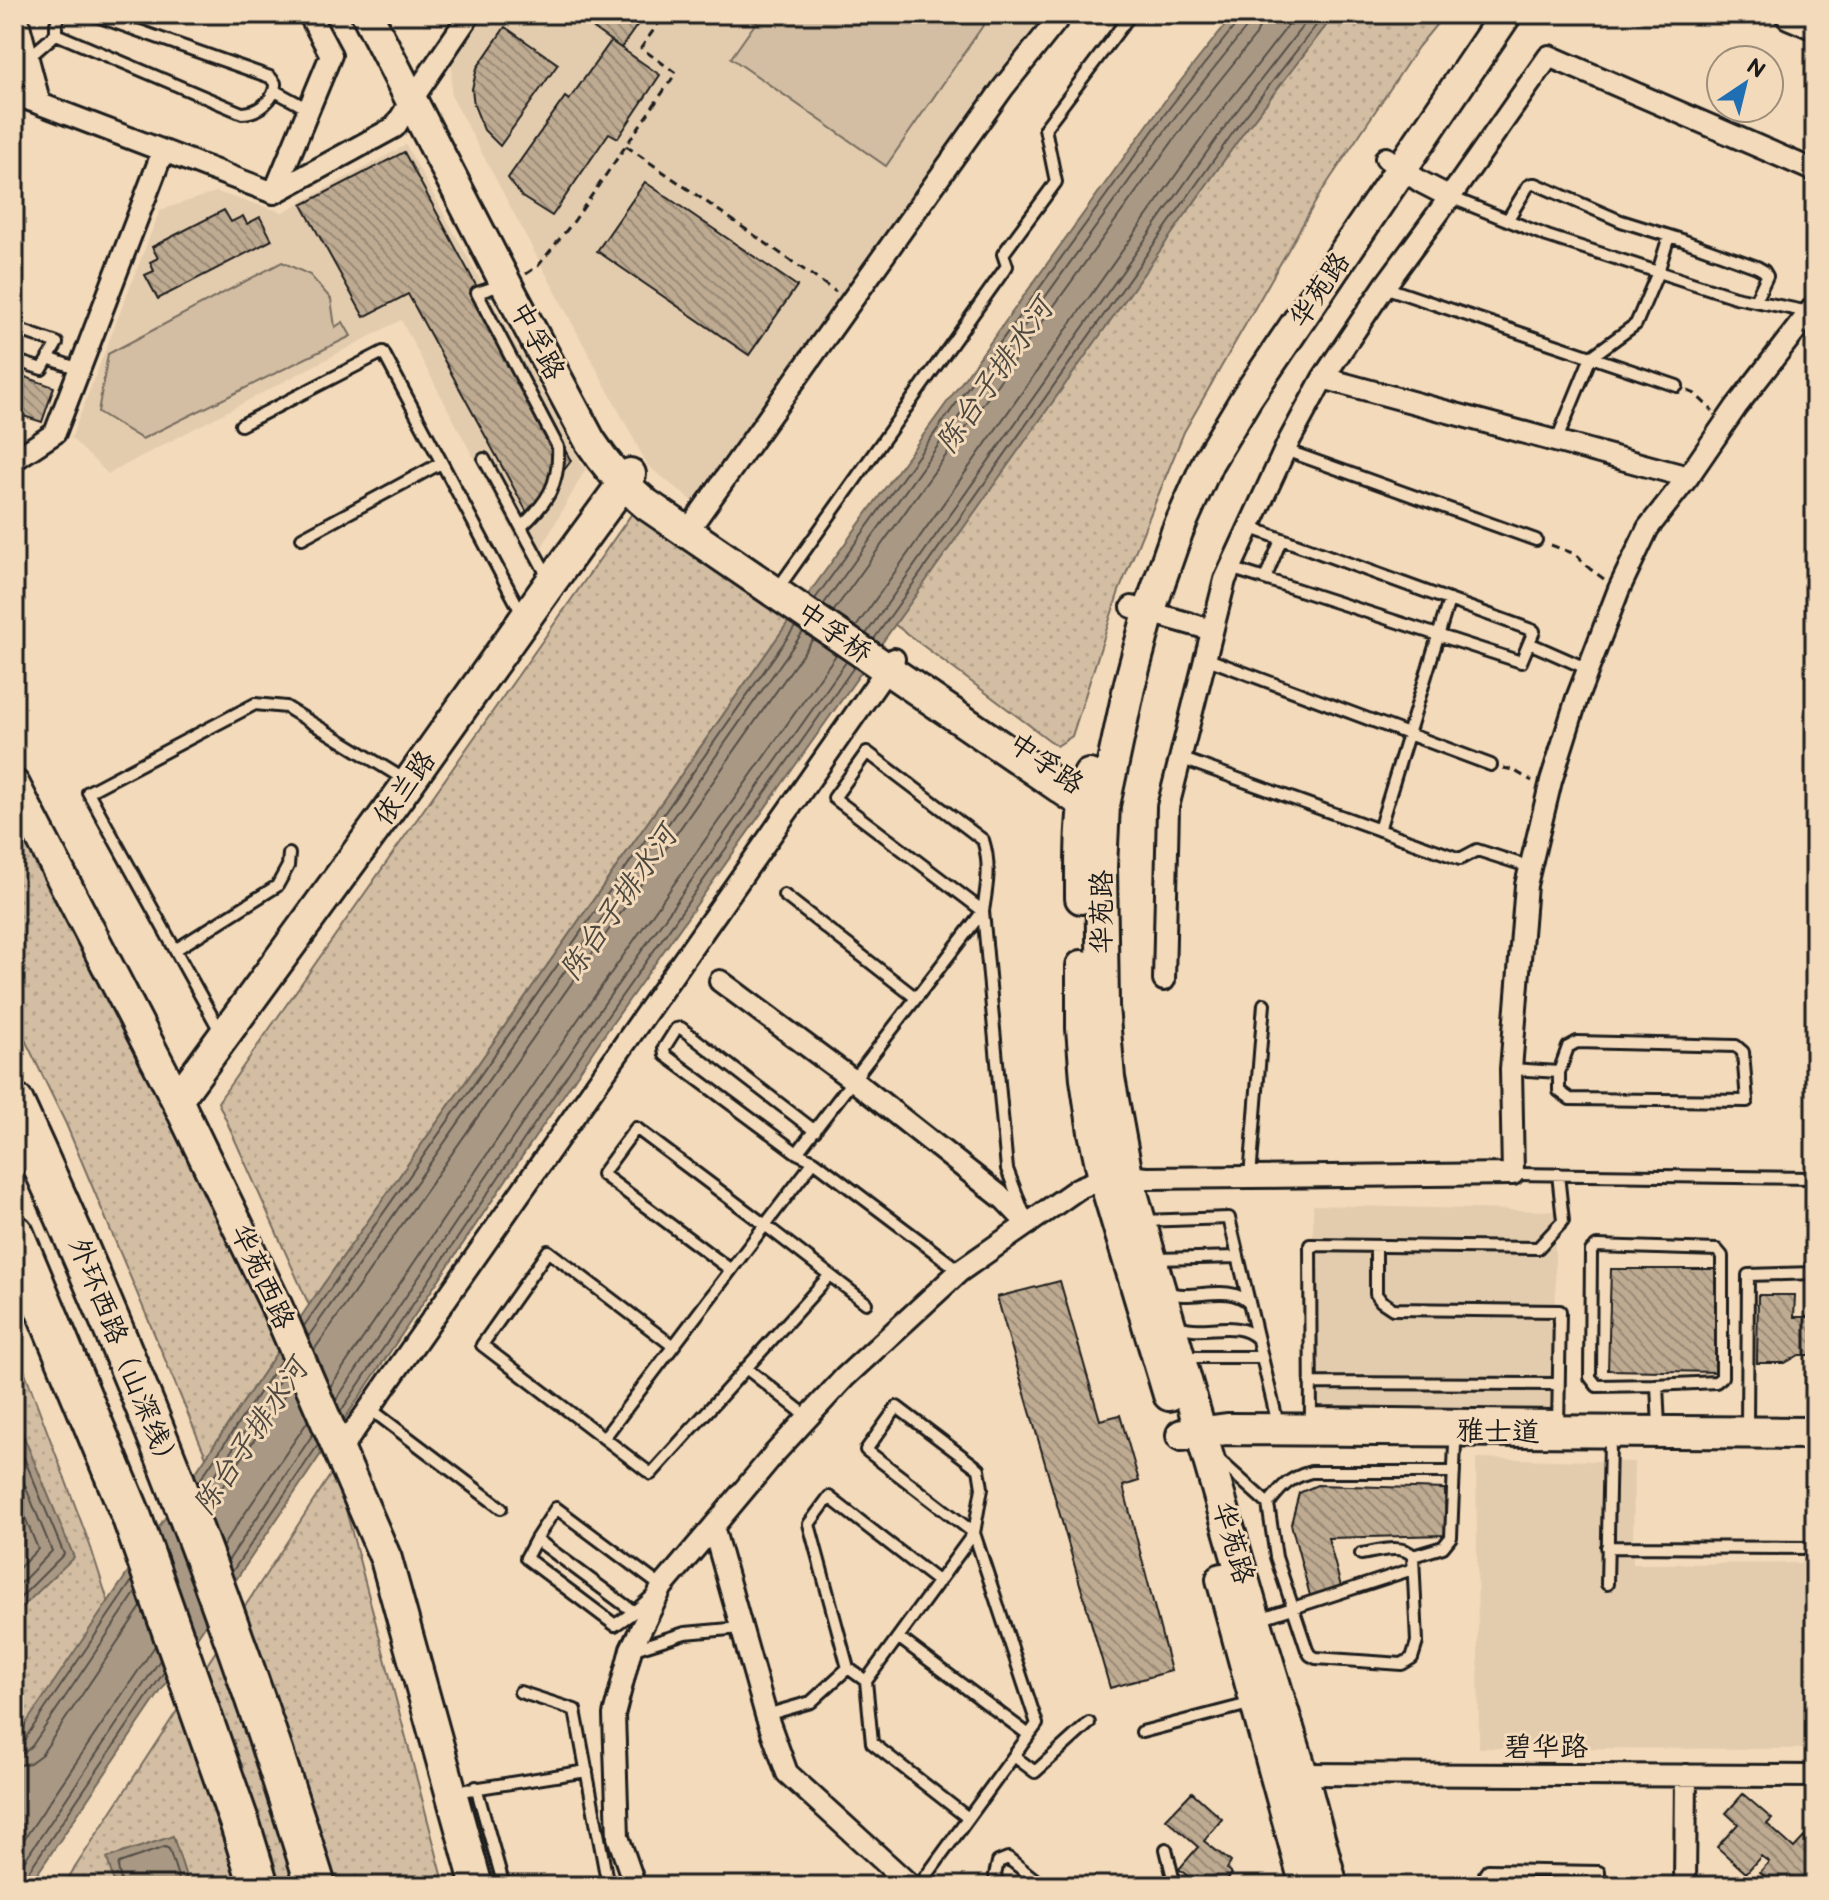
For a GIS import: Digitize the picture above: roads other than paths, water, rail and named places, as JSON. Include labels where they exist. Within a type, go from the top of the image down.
[{"type":"highway","name":"外环西路（山深线）","points":[[14,1103],[69,1223],[173,1472],[288,1796],[316,1886]]},
{"type":"highway","name":"外环西路（山深线）","points":[[14,1234],[131,1515],[259,1886]]},
{"type":"main road","name":"中孚路","points":[[367,14],[414,97],[604,464],[626,479],[646,504],[690,527],[784,591]]},
{"type":"main road","name":"中孚路","points":[[374,14],[414,97]]},
{"type":"main road","name":"华苑路","points":[[1267,1699],[1255,1620],[1203,1439],[1182,1401],[1115,1177],[1089,1105],[1082,1028],[1092,843],[1079,794],[1115,662],[1208,462],[1394,163],[1482,14]]},
{"type":"main road","name":"华苑路","points":[[1394,163],[1506,14]]},
{"type":"main road","points":[[1791,14],[1815,24]]},
{"type":"main road","name":"依兰路","points":[[177,1100],[626,479]]},
{"type":"main road","name":"中孚桥","points":[[784,591],[887,662]]},
{"type":"main road","name":"华苑路","points":[[1079,794],[1116,746],[1130,683],[1140,610]]},
{"type":"main road","name":"中孚路","points":[[887,662],[1079,794]]},
{"type":"main road","name":"华苑西路","points":[[14,785],[177,1100],[276,1305],[386,1559],[464,1790],[477,1886]]},
{"type":"main road","name":"华苑路","points":[[1115,1177],[1140,1221],[1180,1357],[1182,1401]]},
{"type":"main road","name":"雅士道","points":[[1203,1439],[1290,1429],[1558,1430],[1659,1437],[1815,1433]]},
{"type":"main road","name":"雅士道","points":[[1290,1429],[1454,1458],[1558,1430],[1610,1442],[1659,1437]]},
{"type":"main road","name":"雅士道","points":[[1747,1437],[1815,1442]]},
{"type":"main road","name":"华苑路","points":[[1203,1439],[1267,1699],[1289,1774],[1332,1886]]},
{"type":"main road","name":"华苑路","points":[[1289,1774],[1306,1886]]},
{"type":"street","points":[[16,14],[21,64],[40,104]]},
{"type":"street","points":[[274,193],[331,55],[309,14]]},
{"type":"street","points":[[14,94],[274,193],[395,127],[470,14]]},
{"type":"street","points":[[690,527],[1003,88],[1062,14]]},
{"type":"street","points":[[1164,980],[1168,807],[1230,568],[1285,450],[1323,378],[1549,56],[1815,171]]},
{"type":"street","points":[[14,460],[55,433],[163,151]]},
{"type":"street","points":[[1394,163],[1450,197]]},
{"type":"street","points":[[635,1886],[618,1837],[614,1715],[631,1649],[662,1587],[774,1454],[845,1377],[960,1271],[1079,1188],[1115,1177],[1513,1174],[1511,1069],[1526,885],[1548,791],[1588,669],[1619,589],[1648,528],[1812,309]]},
{"type":"street","points":[[1323,378],[1688,477]]},
{"type":"street","points":[[1140,610],[1212,630]]},
{"type":"street","points":[[338,1448],[369,1408],[887,662]]},
{"type":"street","points":[[720,981],[853,1080],[1005,1200],[1028,1224]]},
{"type":"street","points":[[713,1527],[766,1715],[787,1773],[911,1886]]},
{"type":"street","name":"碧华路","points":[[1289,1774],[1815,1776]]},
{"type":"street","points":[[1685,1886],[1686,1775]]},
{"type":"lane","points":[[21,64],[56,34],[60,14]]},
{"type":"lane","points":[[56,34],[242,113],[249,113],[269,101],[275,91],[275,83],[270,77],[91,14]]},
{"type":"lane","points":[[784,591],[1007,266],[1003,254],[1056,182],[1045,128],[1131,14]]},
{"type":"lane","points":[[275,91],[308,109]]},
{"type":"lane","points":[[1508,219],[1528,186],[1536,184],[1621,221],[1757,267],[1767,276],[1755,301]]},
{"type":"lane","points":[[1450,197],[1547,236],[1735,297],[1812,309]]},
{"type":"lane","points":[[1556,442],[1591,357],[1636,324],[1669,236]]},
{"type":"lane","points":[[511,282],[477,293],[558,447],[559,456],[553,490],[521,527]]},
{"type":"lane","points":[[1384,287],[1677,386]]},
{"type":"lane","points":[[14,328],[57,343],[42,369],[14,360]]},
{"type":"lane","points":[[241,425],[383,352],[525,620]]},
{"type":"lane","points":[[48,358],[79,369]]},
{"type":"lane","points":[[1285,450],[1536,540]]},
{"type":"lane","points":[[484,459],[551,582]]},
{"type":"lane","points":[[302,538],[441,463]]},
{"type":"lane","points":[[1230,568],[1521,662],[1534,631],[1249,527]]},
{"type":"lane","points":[[1265,579],[1281,540]]},
{"type":"lane","points":[[1379,830],[1449,600]]},
{"type":"lane","points":[[1529,643],[1588,669]]},
{"type":"lane","points":[[1205,658],[1491,765]]},
{"type":"lane","points":[[224,1039],[88,792],[255,704],[286,707],[409,782]]},
{"type":"lane","points":[[983,911],[834,798],[867,752],[983,840],[987,852],[988,880],[983,911],[1007,1169],[1028,1224]]},
{"type":"lane","points":[[1180,758],[1460,859],[1477,850],[1530,867]]},
{"type":"lane","points":[[175,950],[277,886],[288,866],[289,854]]},
{"type":"lane","points":[[784,895],[916,998]]},
{"type":"lane","points":[[797,1153],[983,911]]},
{"type":"lane","points":[[1250,1177],[1264,1004]]},
{"type":"lane","points":[[815,1131],[681,1028],[676,1029],[664,1048],[665,1055],[797,1153],[814,1161],[960,1271]]},
{"type":"lane","points":[[1577,1042],[1736,1046],[1743,1052],[1747,1101],[1570,1099],[1559,1091],[1559,1072],[1568,1047],[1577,1042]]},
{"type":"lane","points":[[1511,1069],[1559,1072]]},
{"type":"lane","points":[[731,1270],[602,1174],[636,1128],[866,1303]]},
{"type":"lane","points":[[604,1438],[814,1161]]},
{"type":"lane","points":[[1513,1174],[1815,1178]]},
{"type":"lane","points":[[1290,1429],[1310,1383],[1310,1245],[1538,1248],[1563,1221],[1558,1174]]},
{"type":"lane","points":[[1140,1221],[1229,1218],[1262,1357],[1290,1429]]},
{"type":"lane","points":[[1376,1246],[1376,1294],[1393,1309],[1560,1311],[1558,1430]]},
{"type":"lane","points":[[1597,1246],[1717,1250],[1722,1256],[1722,1377],[1716,1382],[1655,1385],[1597,1386],[1590,1377],[1591,1251],[1597,1246]]},
{"type":"lane","points":[[673,1346],[548,1251],[482,1345],[651,1474],[830,1275]]},
{"type":"lane","points":[[1238,1257],[1155,1273],[1163,1290],[1174,1295],[1231,1294],[1249,1303]]},
{"type":"lane","points":[[1747,1437],[1748,1275],[1815,1273]]},
{"type":"lane","points":[[1169,1318],[1184,1328],[1235,1328],[1250,1332],[1257,1338]]},
{"type":"lane","points":[[1180,1357],[1262,1357]]},
{"type":"lane","points":[[746,1368],[808,1417]]},
{"type":"lane","points":[[1310,1383],[1558,1384]]},
{"type":"lane","points":[[1655,1385],[1659,1437]]},
{"type":"lane","points":[[919,1886],[1037,1724],[974,1533],[866,1450],[897,1407],[979,1469],[982,1488],[974,1533],[866,1681],[872,1743],[968,1818]]},
{"type":"lane","points":[[369,1408],[501,1508]]},
{"type":"lane","points":[[1203,1439],[1268,1504],[1276,1557],[1310,1655],[1316,1658],[1402,1664],[1412,1658],[1417,1642],[1413,1556],[1403,1548],[1361,1554]]},
{"type":"lane","points":[[1607,1584],[1610,1442]]},
{"type":"lane","points":[[1268,1504],[1294,1477],[1311,1472],[1454,1458],[1451,1537],[1443,1547],[1413,1556]]},
{"type":"lane","points":[[866,1681],[848,1668],[809,1524],[829,1497],[939,1582]]},
{"type":"lane","points":[[556,1508],[662,1587],[615,1625],[526,1558],[536,1539],[556,1508]]},
{"type":"lane","points":[[536,1539],[634,1612]]},
{"type":"lane","points":[[1607,1547],[1815,1548]]},
{"type":"lane","points":[[1255,1620],[1413,1569]]},
{"type":"lane","points":[[631,1649],[685,1633],[741,1628]]},
{"type":"lane","points":[[898,1637],[1029,1735]]},
{"type":"lane","points":[[766,1715],[811,1702],[848,1668]]},
{"type":"lane","points":[[520,1692],[575,1710],[608,1886]]},
{"type":"lane","points":[[1142,1732],[1267,1699]]},
{"type":"lane","points":[[1014,1756],[1035,1772],[1089,1723]]},
{"type":"lane","points":[[504,1886],[464,1790],[587,1771]]},
{"type":"lane","points":[[1166,1849],[1175,1886]]},
{"type":"lane","points":[[998,1886],[995,1875],[998,1862],[1008,1858],[1043,1886]]},
{"type":"lane","points":[[1485,1886],[1488,1870],[1599,1872],[1599,1886]]},
{"type":"water","name":"陈台子排水河","points":[[1234,14],[1335,14],[1244,132],[602,1038],[29,1886],[14,1886],[14,1741],[309,1305],[789,621],[1164,102]]},
{"type":"water","points":[[14,1413],[74,1557],[17,1612],[14,1606]]},
{"type":"water","points":[[173,1836],[189,1886],[115,1886],[107,1858]]}]
